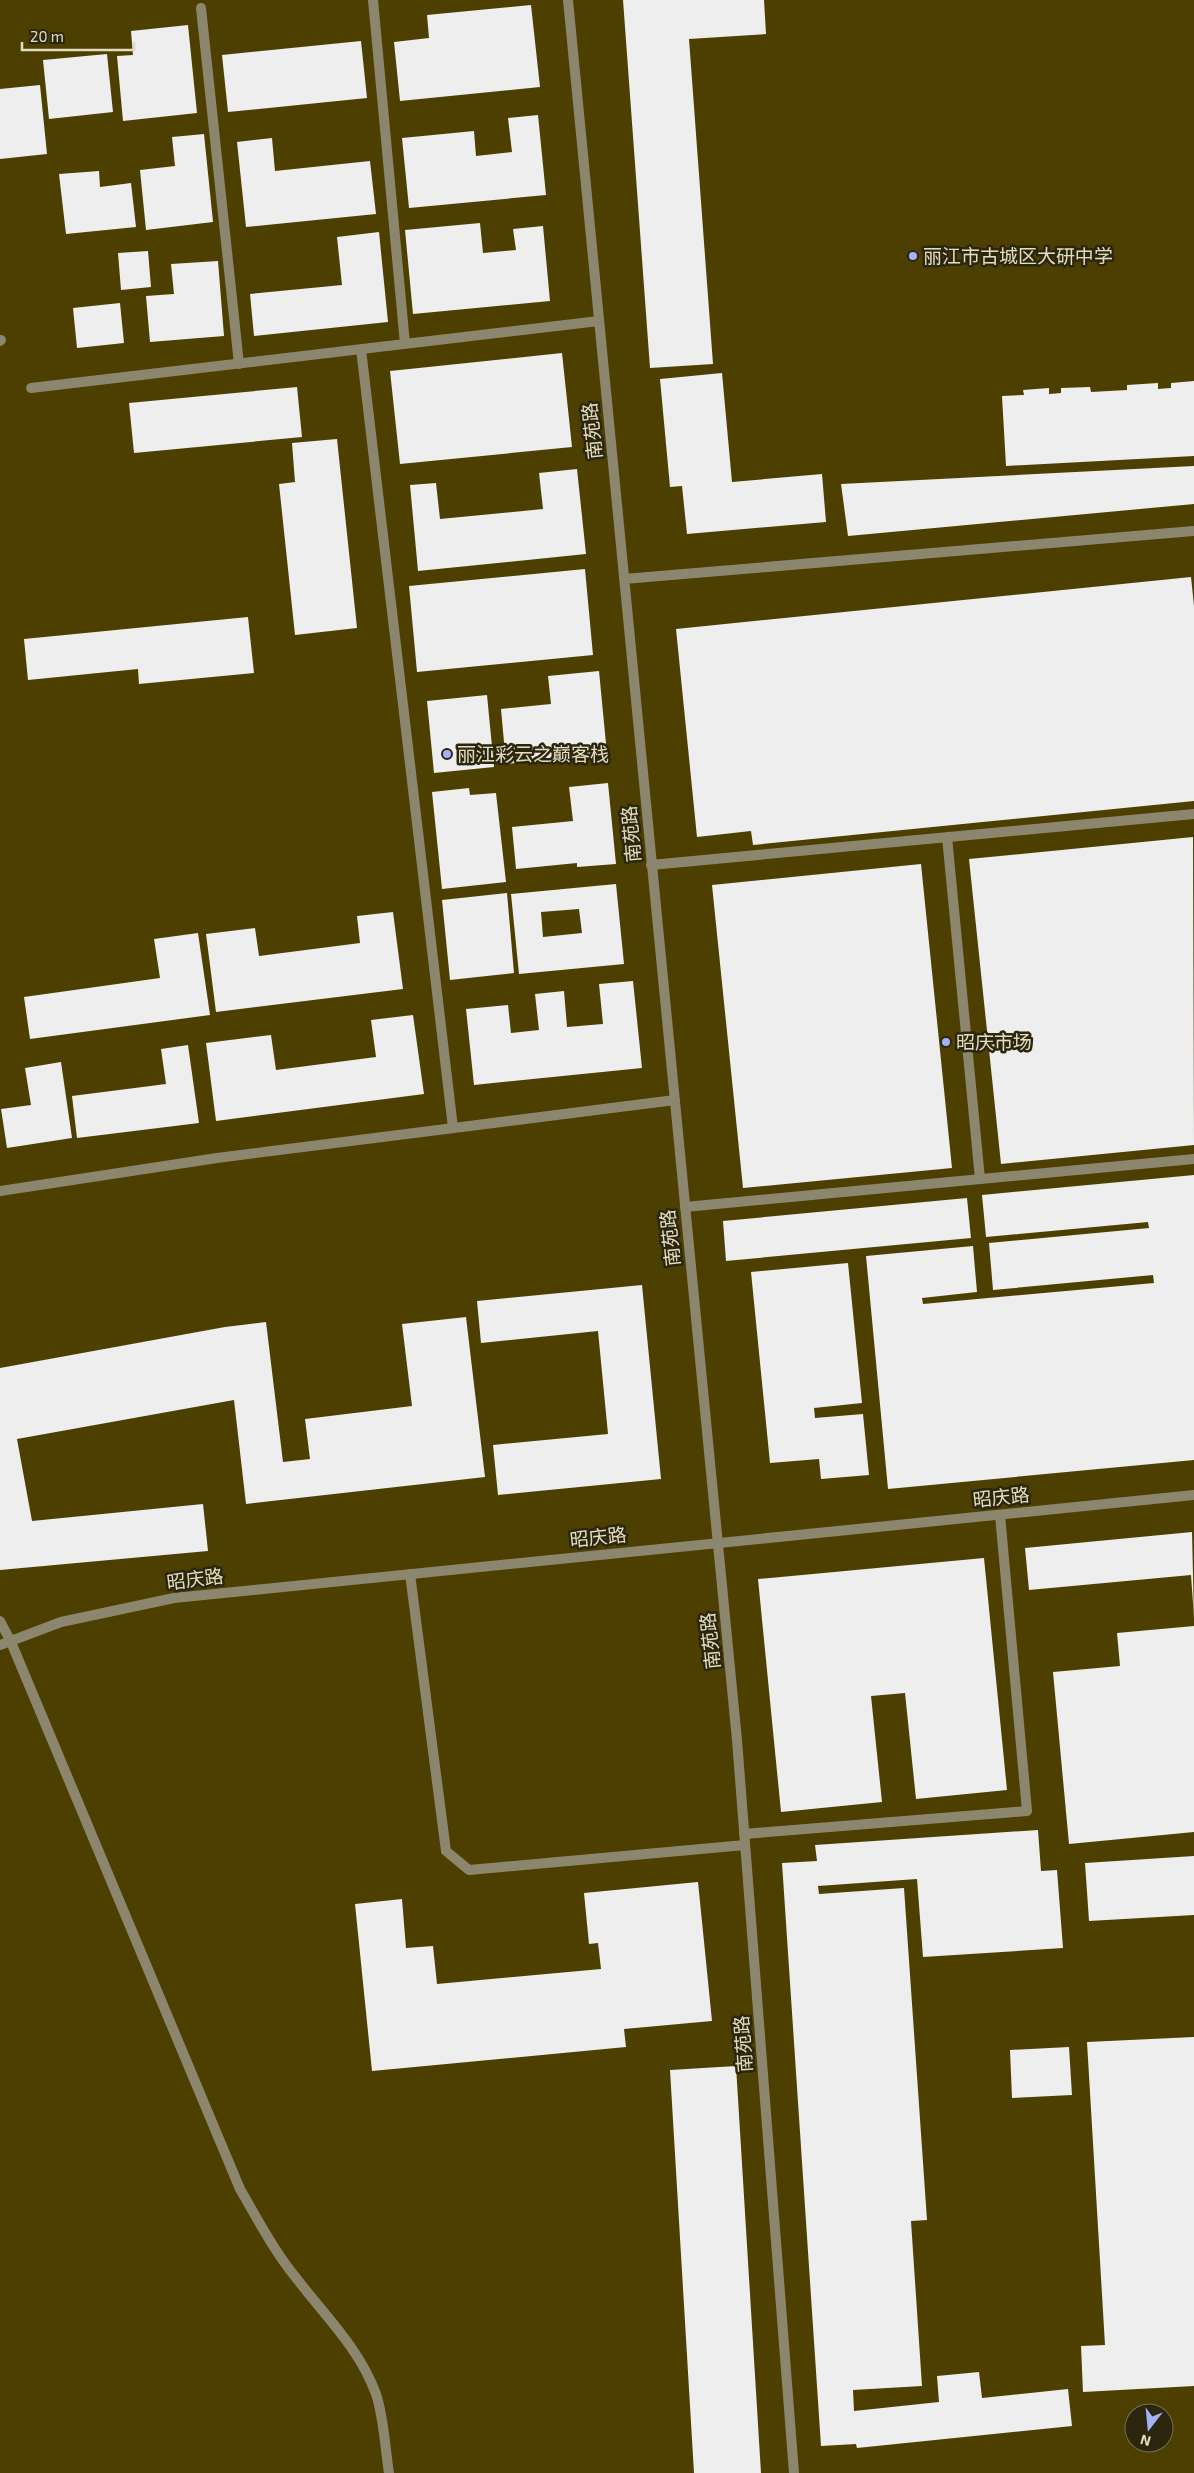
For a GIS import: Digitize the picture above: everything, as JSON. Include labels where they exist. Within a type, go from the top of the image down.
[{"type":"street","points":[[373,0],[405,344]]},
{"type":"street","name":"南苑路","points":[[568,0],[718,1543],[745,1845],[794,2473]]},
{"type":"street","points":[[201,8],[239,364]]},
{"type":"street","points":[[31,388],[599,321]]},
{"type":"street","points":[[361,349],[453,1128]]},
{"type":"street","points":[[624,579],[1194,531]]},
{"type":"street","points":[[652,865],[1194,814]]},
{"type":"street","points":[[947,837],[980,1179]]},
{"type":"street","points":[[0,1191],[217,1158],[674,1100]]},
{"type":"street","points":[[685,1206],[1194,1159]]},
{"type":"street","name":"昭庆路","points":[[0,1646],[61,1622],[174,1598],[1194,1495]]},
{"type":"street","points":[[744,1834],[1028,1810],[1000,1515]]},
{"type":"street","points":[[410,1574],[446,1851],[469,1870],[745,1845]]},
{"type":"street","points":[[0,1621],[12,1642],[240,2189],[273,2248],[297,2280],[344,2334],[361,2360],[376,2396],[389,2473]]},
{"type":"building","points":[[623,0],[764,0],[766,34],[689,39],[713,364],[650,368]]},
{"type":"building","points":[[531,5],[540,87],[400,101],[394,42],[429,38],[427,15]]},
{"type":"building","points":[[188,25],[197,113],[123,121],[117,56],[133,55],[131,31]]},
{"type":"building","points":[[361,41],[367,98],[228,112],[222,55]]},
{"type":"building","points":[[107,54],[113,112],[49,119],[43,60]]},
{"type":"building","points":[[40,85],[47,154],[0,159],[0,89]]},
{"type":"building","points":[[538,115],[546,195],[409,208],[402,138],[474,131],[476,156],[512,152],[508,118]]},
{"type":"building","points":[[204,134],[213,222],[146,230],[140,170],[175,166],[172,137]]},
{"type":"building","points":[[272,138],[275,171],[370,161],[376,214],[246,227],[237,142]]},
{"type":"building","points":[[99,171],[100,187],[131,183],[136,227],[66,234],[59,174]]},
{"type":"building","points":[[480,223],[483,253],[516,250],[513,229],[543,226],[550,301],[413,314],[405,230]]},
{"type":"building","points":[[379,232],[388,322],[254,336],[250,294],[342,285],[337,237]]},
{"type":"building","points":[[148,251],[151,287],[121,290],[118,253]]},
{"type":"building","points":[[218,261],[224,336],[150,342],[146,296],[174,294],[171,264]]},
{"type":"building","points":[[120,303],[124,343],[77,348],[73,308]]},
{"type":"building","points":[[562,353],[572,447],[400,464],[390,371]]},
{"type":"building","points":[[722,373],[732,482],[822,474],[826,522],[687,534],[682,486],[670,487],[660,379]]},
{"type":"building","points":[[1194,381],[1194,456],[1006,466],[1002,396],[1024,395],[1023,390],[1049,388],[1049,394],[1061,393],[1061,388],[1090,387],[1091,392],[1127,390],[1127,385],[1158,383],[1158,389],[1171,388],[1171,383]]},
{"type":"building","points":[[297,387],[302,437],[134,453],[129,403]]},
{"type":"building","points":[[337,439],[357,628],[295,635],[279,484],[295,482],[292,443]]},
{"type":"building","points":[[1194,466],[1194,504],[848,536],[841,484]]},
{"type":"building","points":[[577,469],[586,554],[418,571],[410,485],[436,483],[440,519],[543,509],[539,473]]},
{"type":"building","points":[[585,569],[593,655],[417,672],[409,586]]},
{"type":"building","points":[[1191,577],[1194,606],[1194,801],[753,845],[751,831],[697,837],[676,629]]},
{"type":"building","points":[[248,617],[254,673],[139,684],[138,669],[28,680],[24,639]]},
{"type":"building","points":[[599,671],[607,754],[506,764],[501,709],[551,704],[548,676]]},
{"type":"building","points":[[487,695],[494,767],[434,773],[427,701]]},
{"type":"building","points":[[608,783],[616,864],[577,867],[577,863],[516,869],[512,827],[573,821],[569,787]]},
{"type":"building","points":[[469,788],[470,795],[496,793],[506,882],[442,889],[432,792]]},
{"type":"building","points":[[1193,837],[1194,1145],[1001,1164],[969,859]]},
{"type":"building","points":[[921,864],[952,1168],[743,1188],[712,885]]},
{"type":"building","points":[[616,884],[624,964],[519,974],[511,894]],"holes":[[[579,909],[582,933],[543,937],[541,912]]]},
{"type":"building","points":[[507,893],[514,973],[450,980],[442,900]]},
{"type":"building","points":[[393,912],[403,989],[216,1012],[206,934],[255,928],[259,956],[360,943],[357,916]]},
{"type":"building","points":[[198,933],[210,1015],[30,1039],[24,997],[160,978],[154,939]]},
{"type":"building","points":[[633,981],[642,1068],[474,1085],[466,1009],[508,1005],[511,1033],[539,1030],[535,994],[564,991],[567,1027],[603,1024],[599,984]]},
{"type":"building","points":[[413,1015],[424,1094],[216,1121],[206,1043],[271,1035],[276,1070],[376,1057],[371,1020]]},
{"type":"building","points":[[188,1045],[199,1123],[77,1138],[72,1096],[166,1084],[161,1049]]},
{"type":"building","points":[[61,1062],[72,1138],[7,1148],[1,1109],[31,1105],[25,1068]]},
{"type":"building","points":[[1194,1175],[1194,1460],[888,1489],[866,1256],[973,1246],[977,1292],[922,1298],[923,1304],[1154,1283],[1153,1275],[993,1290],[989,1243],[1149,1228],[1148,1222],[986,1237],[982,1195]]},
{"type":"building","points":[[967,1198],[971,1238],[726,1261],[723,1221]]},
{"type":"building","points":[[848,1263],[862,1403],[814,1408],[815,1418],[863,1414],[869,1475],[821,1479],[819,1459],[770,1463],[751,1272]]},
{"type":"building","points":[[642,1285],[661,1479],[498,1495],[493,1445],[608,1434],[598,1331],[481,1343],[477,1301]]},
{"type":"building","points":[[466,1317],[485,1477],[246,1504],[234,1400],[17,1439],[32,1521],[203,1504],[208,1551],[0,1570],[0,1368],[225,1327],[266,1322],[283,1462],[310,1459],[305,1419],[412,1406],[402,1324]]},
{"type":"building","points":[[1192,1532],[1194,1618],[1191,1575],[1029,1590],[1025,1548]]},
{"type":"building","points":[[984,1558],[1007,1790],[916,1799],[905,1693],[871,1696],[882,1802],[781,1812],[758,1579]]},
{"type":"building","points":[[1194,1626],[1194,1832],[1069,1844],[1053,1672],[1120,1666],[1117,1633]]},
{"type":"building","points":[[1038,1830],[1041,1871],[1057,1870],[1063,1948],[923,1957],[917,1879],[818,1886],[819,1894],[904,1888],[927,2220],[911,2221],[922,2386],[853,2390],[854,2411],[939,2402],[937,2376],[979,2372],[982,2398],[1068,2389],[1072,2426],[857,2448],[856,2444],[821,2446],[782,1863],[817,1861],[815,1845]]},
{"type":"building","points":[[1194,1856],[1194,1915],[1089,1921],[1085,1863]]},
{"type":"building","points":[[698,1882],[712,2021],[624,2029],[626,2047],[372,2071],[355,1904],[402,1899],[406,1948],[433,1946],[437,1984],[601,1969],[598,1943],[589,1944],[584,1893]]},
{"type":"building","points":[[1194,2037],[1194,2386],[1083,2392],[1081,2346],[1105,2345],[1087,2042]]},
{"type":"building","points":[[1069,2047],[1072,2095],[1012,2098],[1010,2050]]},
{"type":"building","points":[[736,2066],[761,2473],[694,2473],[670,2070]]},
{"type":"place","name":"丽江市古城区大研中学","points":[[913,256]]},
{"type":"place","name":"丽江彩云之巅客栈","points":[[447,754]]},
{"type":"place","name":"昭庆市场","points":[[946,1042]]}]
